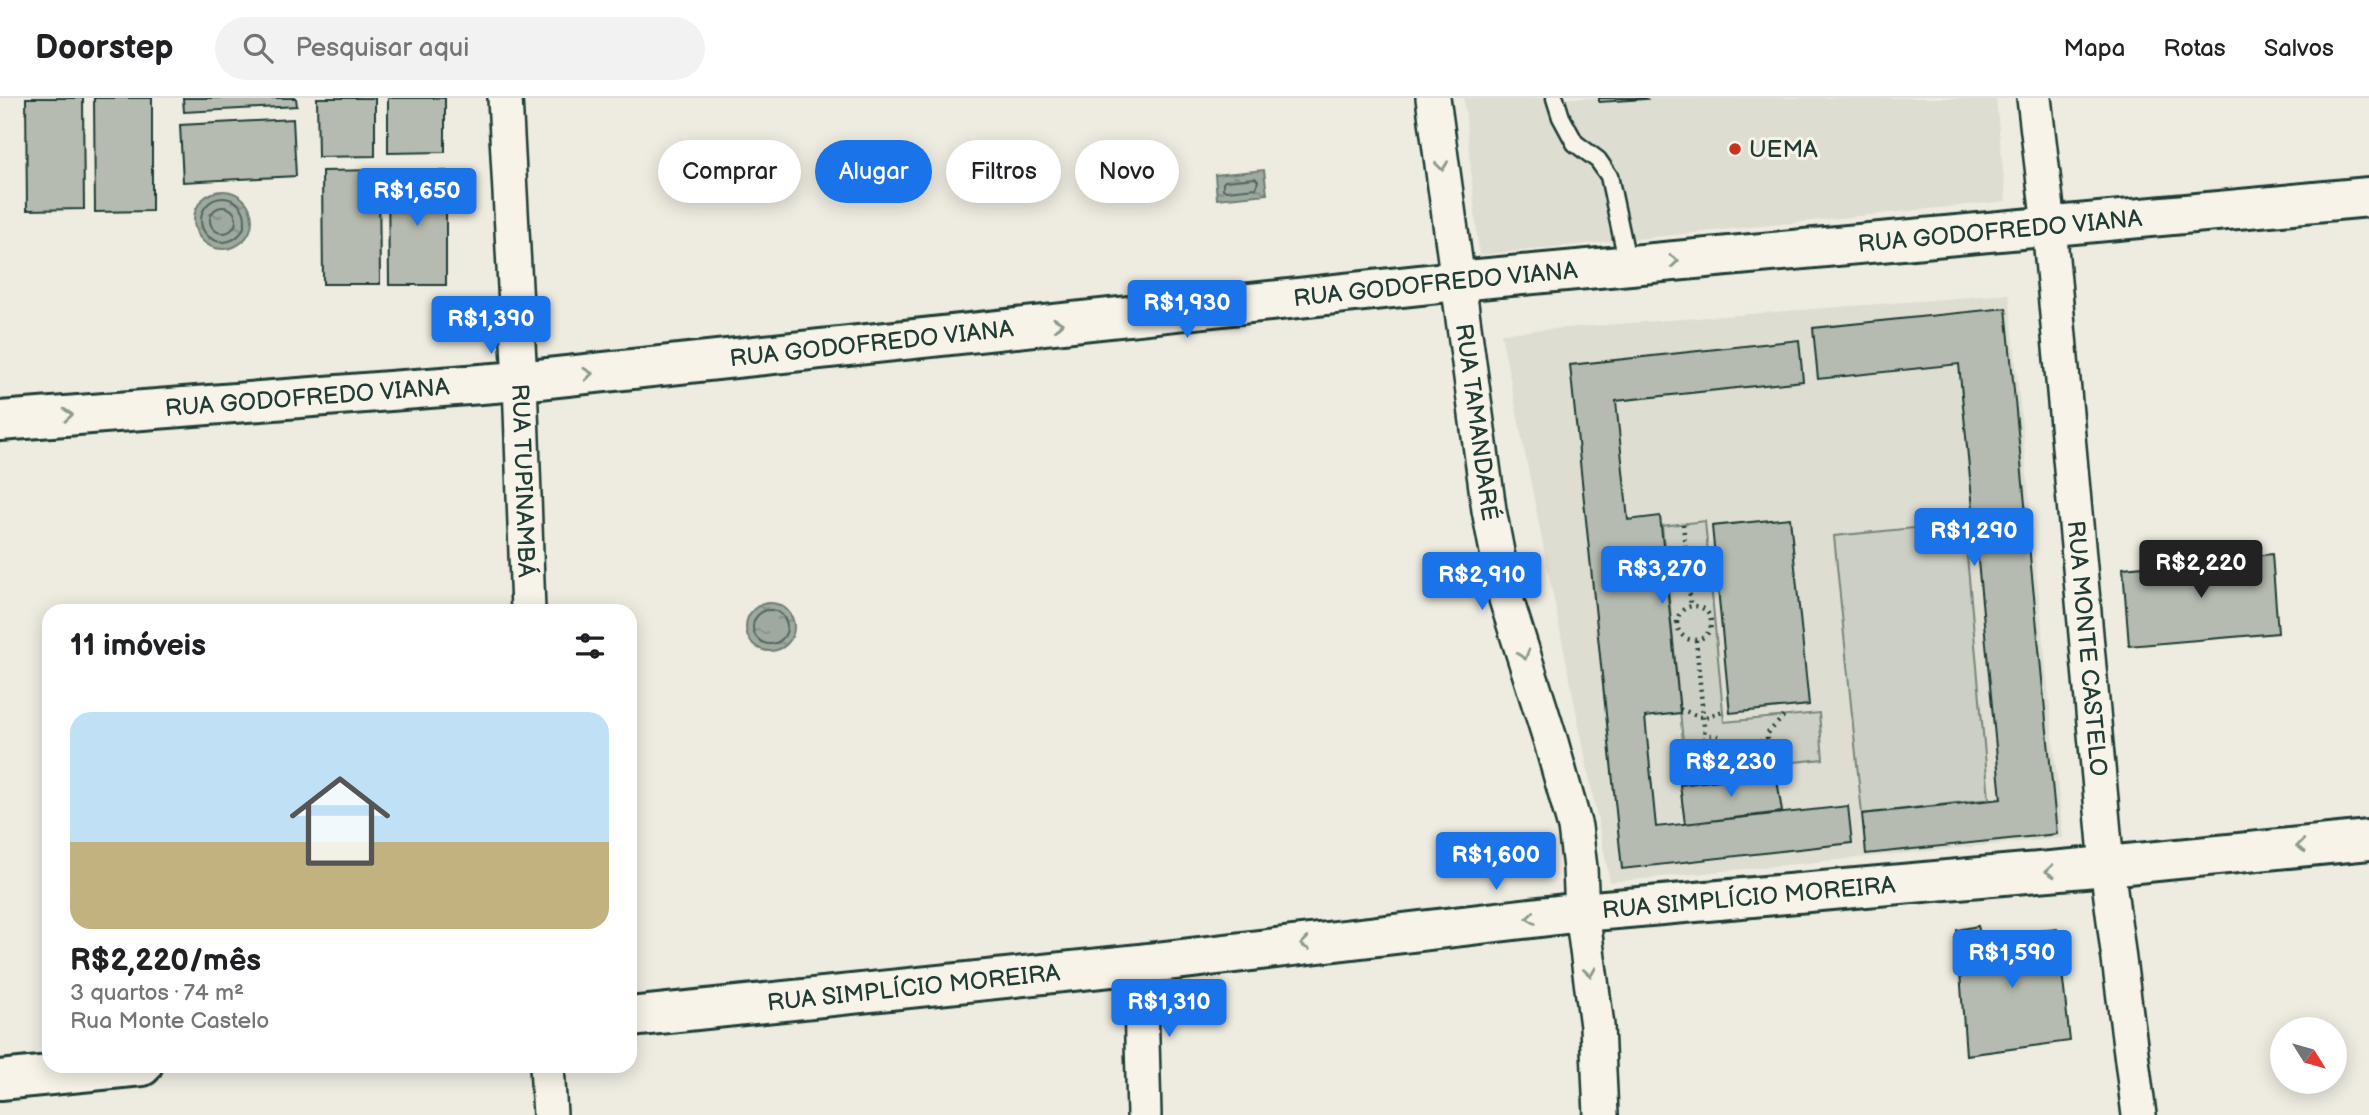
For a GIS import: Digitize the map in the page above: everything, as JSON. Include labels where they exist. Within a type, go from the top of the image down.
[{"type":"street","name":"RUA TUPINAMBÁ","points":[[505,98],[520,381],[528,604]]},
{"type":"street","name":"RUA TAMANDARÉ","points":[[1433,98],[1494,535],[1506,599],[1575,827],[1582,912],[1597,1026],[1601,1115]]},
{"type":"street","name":"RUA MONTE CASTELO","points":[[2034,98],[2049,226],[2106,866],[2139,1115]]},
{"type":"street","name":"RUA GODOFREDO VIANA","points":[[0,421],[520,381],[1457,281],[2369,197]]},
{"type":"street","name":"RUA SIMPLÍCIO MOREIRA","points":[[637,1016],[1140,964],[1582,912],[2369,840]]},
{"type":"street","points":[[1140,964],[1144,1115]]},
{"type":"street","points":[[0,1080],[71,1073]]},
{"type":"street","points":[[547,1073],[550,1115]]},
{"type":"lane","points":[[1555,98],[1561,117],[1575,143],[1598,160],[1609,176],[1628,265]]},
{"type":"path","points":[[1683,524],[1691,607]]},
{"type":"path","points":[[1687,607],[1691,607],[1707,611],[1712,621],[1706,636],[1696,640],[1684,637],[1678,627],[1679,616],[1687,607]]},
{"type":"path","points":[[1696,640],[1705,737],[1703,751],[1712,757],[1721,753],[1724,743]]},
{"type":"path","points":[[1680,709],[1703,718],[1723,711]]},
{"type":"path","points":[[1780,763],[1767,748],[1767,734],[1784,716]]},
{"type":"path","points":[[1705,737],[1716,735],[1724,743],[1768,741]]},
{"type":"shaded area","name":"UEMA","points":[[1464,98],[1996,98],[2006,201],[1479,255]]},
{"type":"shaded area","points":[[2009,294],[2063,838],[1610,882],[1501,333]]},
{"type":"shaded area","points":[[1705,521],[1724,722],[1819,713],[1823,759],[1686,773],[1662,526]]},
{"type":"shaded area","points":[[1964,523],[1989,799],[1862,814],[1834,536]]},
{"type":"water","points":[[1264,170],[1267,194],[1217,199],[1215,175]]},
{"type":"water","points":[[217,191],[229,191],[244,199],[252,214],[252,226],[244,241],[229,249],[217,249],[202,241],[194,226],[194,214],[202,199]]},
{"type":"water","points":[[770,603],[787,610],[794,627],[787,644],[770,651],[753,644],[746,627],[753,610]]},
{"type":"building","points":[[26,98],[83,98],[84,209],[27,210]]},
{"type":"building","points":[[94,98],[152,98],[152,211],[95,212]]},
{"type":"building","points":[[183,98],[296,98],[297,106],[184,112]]},
{"type":"building","points":[[317,98],[375,98],[375,156],[318,157]]},
{"type":"building","points":[[388,98],[445,98],[445,152],[388,153]]},
{"type":"building","points":[[1599,98],[1646,98],[1647,99],[1599,102]]},
{"type":"building","points":[[293,119],[296,176],[183,182],[180,125]]},
{"type":"building","points":[[379,170],[380,284],[323,284],[322,171]]},
{"type":"building","points":[[446,171],[446,285],[389,285],[388,172]]},
{"type":"building","points":[[2006,308],[2057,834],[1866,854],[1862,814],[2001,799],[1959,364],[1818,379],[1813,328]]},
{"type":"building","points":[[1799,340],[1803,381],[1616,401],[1628,520],[1660,516],[1680,713],[1645,717],[1656,827],[1848,806],[1852,843],[1622,869],[1570,365]]},
{"type":"building","points":[[1790,518],[1809,705],[1730,713],[1712,526]]},
{"type":"building","points":[[2272,554],[2278,633],[2129,646],[2123,568]]},
{"type":"building","points":[[1776,773],[1782,812],[1685,824],[1680,785]]},
{"type":"building","points":[[1978,926],[1981,937],[2057,929],[2070,1041],[1966,1055],[1957,930]]},
{"type":"place","name":"UEMA","points":[[1735,149]]}]
